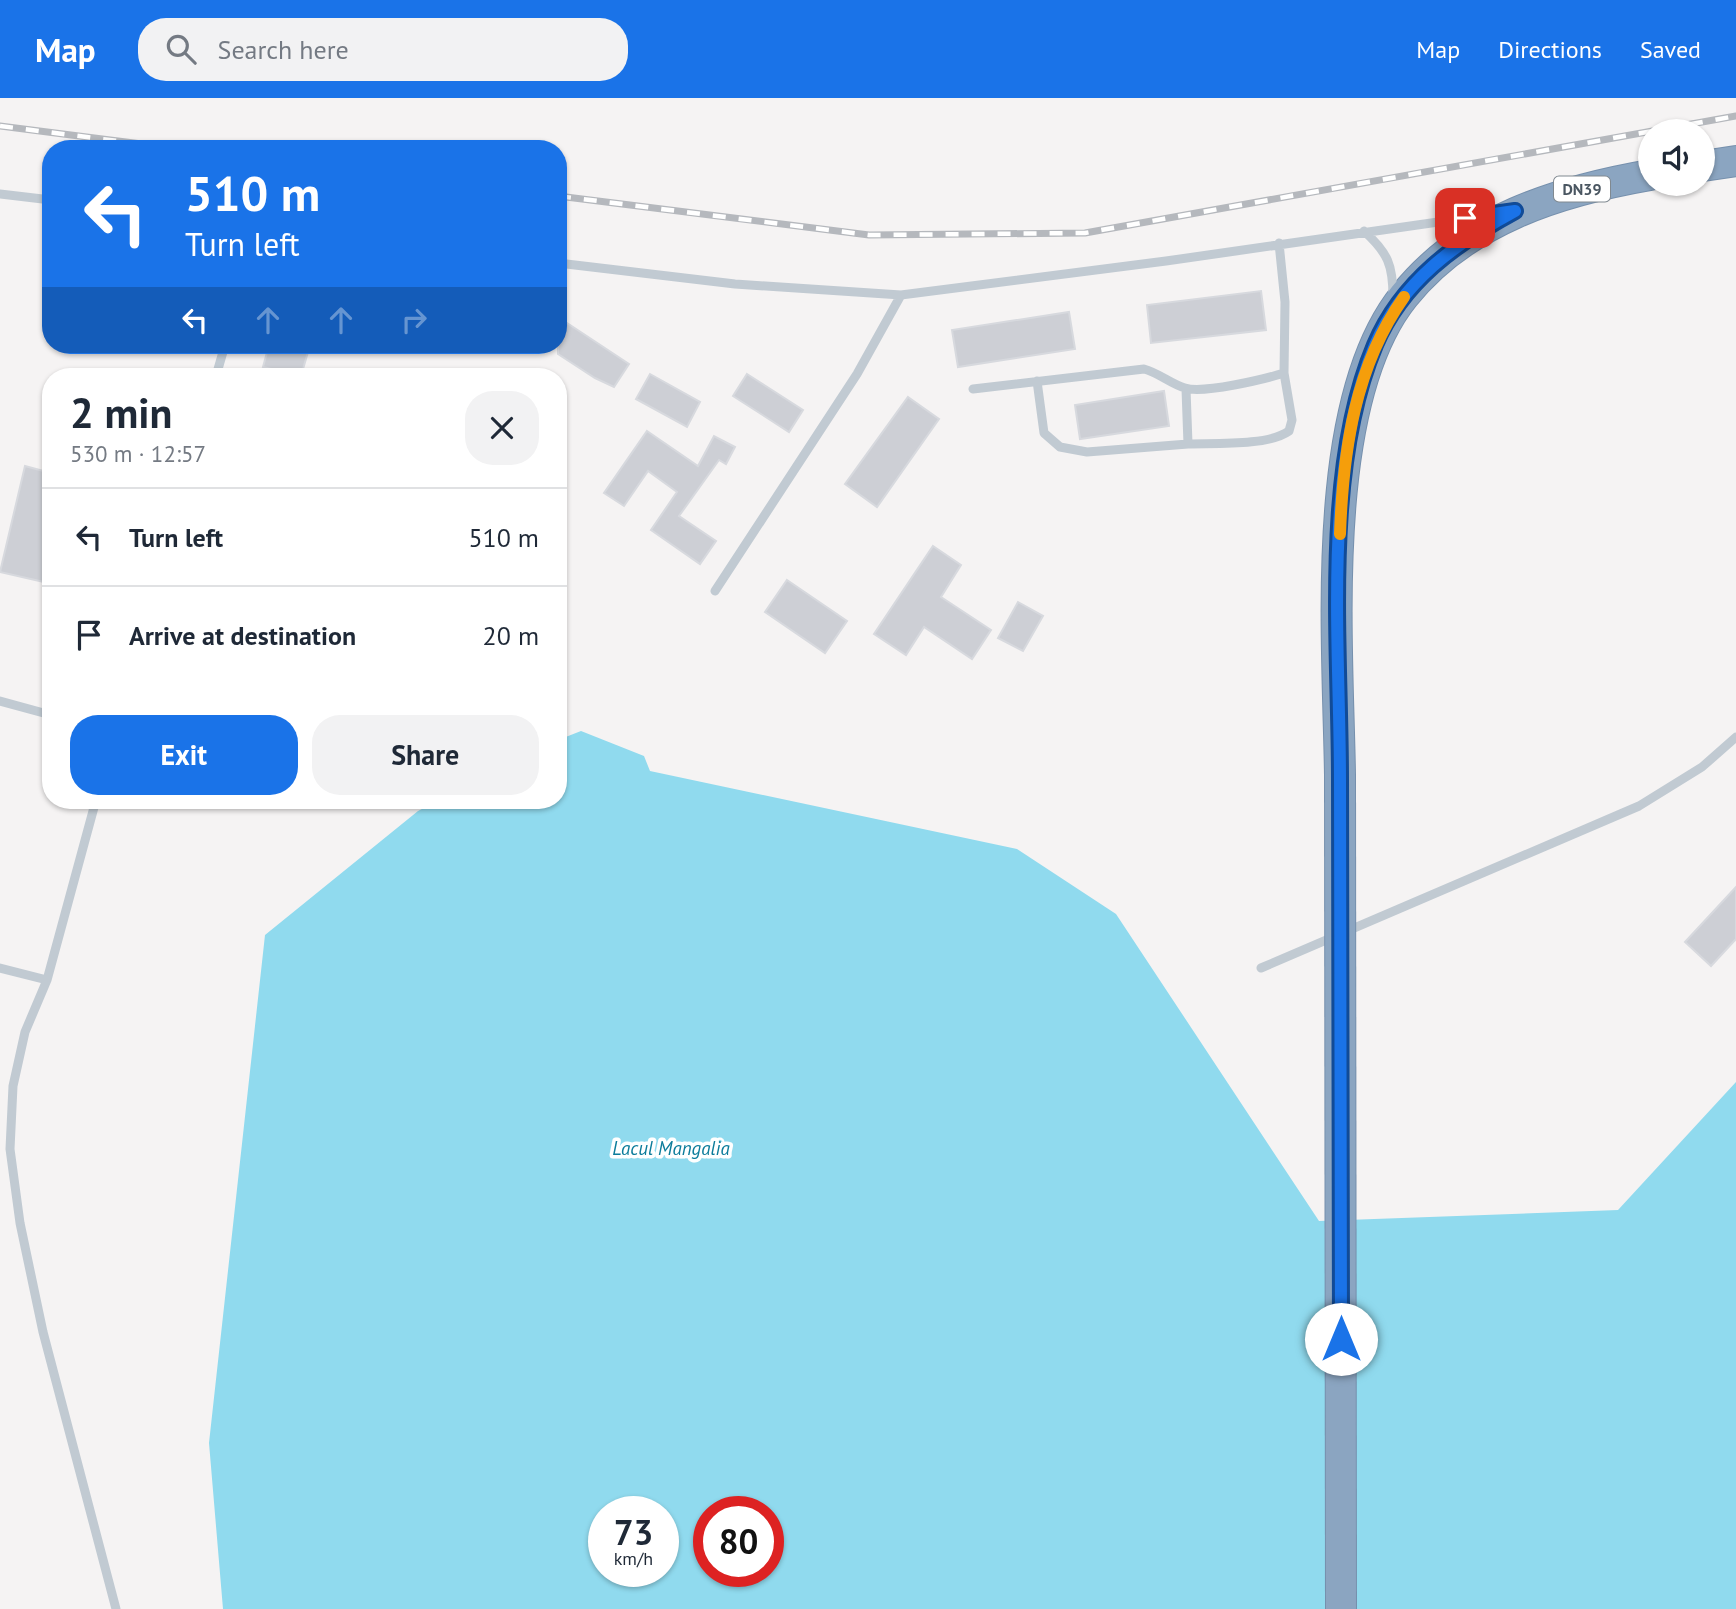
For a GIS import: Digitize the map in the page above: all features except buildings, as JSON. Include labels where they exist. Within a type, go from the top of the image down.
[{"type":"highway","points":[[1715,164],[1736,161]]},
{"type":"highway","name":"DN39","points":[[1341,1609],[1338,603],[1340,526],[1351,423],[1360,385],[1376,343],[1405,295],[1432,267],[1473,234],[1515,211],[1561,194],[1638,178]]},
{"type":"lane","points":[[0,194],[42,199]]},
{"type":"lane","points":[[567,264],[735,284],[901,295],[1166,261],[1515,211]]},
{"type":"lane","points":[[1364,231],[1380,246],[1392,271],[1392,313]]},
{"type":"lane","points":[[1037,381],[1044,433],[1060,447],[1087,452],[1282,436],[1289,431],[1292,420],[1284,373],[1285,302],[1279,243]]},
{"type":"lane","points":[[715,590],[857,374],[901,295]]},
{"type":"lane","points":[[973,389],[1144,369],[1186,389],[1237,385],[1284,373]]},
{"type":"lane","points":[[1186,389],[1188,444]]},
{"type":"lane","points":[[0,701],[42,713]]},
{"type":"lane","points":[[1261,968],[1639,806],[1702,767],[1736,737]]},
{"type":"lane","points":[[94,809],[47,980],[25,1032],[13,1086],[10,1149],[20,1223],[43,1332],[116,1609]]},
{"type":"lane","points":[[0,968],[47,980]]},
{"type":"water","name":"Lacul Mangalia","points":[[581,731],[644,756],[650,771],[1017,849],[1116,914],[1319,1221],[1618,1210],[1736,1082],[1736,1609],[223,1609],[209,1443],[265,935],[422,809],[567,809],[567,736]]},
{"type":"railway","points":[[567,197],[869,235],[1085,233],[1736,116]]},
{"type":"railway","points":[[0,126],[110,140]]},
{"type":"slow traffic","points":[[1340,534],[1345,467],[1360,385],[1376,343],[1404,297]]},
{"type":"route","points":[[1341,1339],[1338,603],[1345,467],[1360,385],[1376,343],[1392,313],[1432,267],[1473,234],[1515,211],[1465,218]]}]
